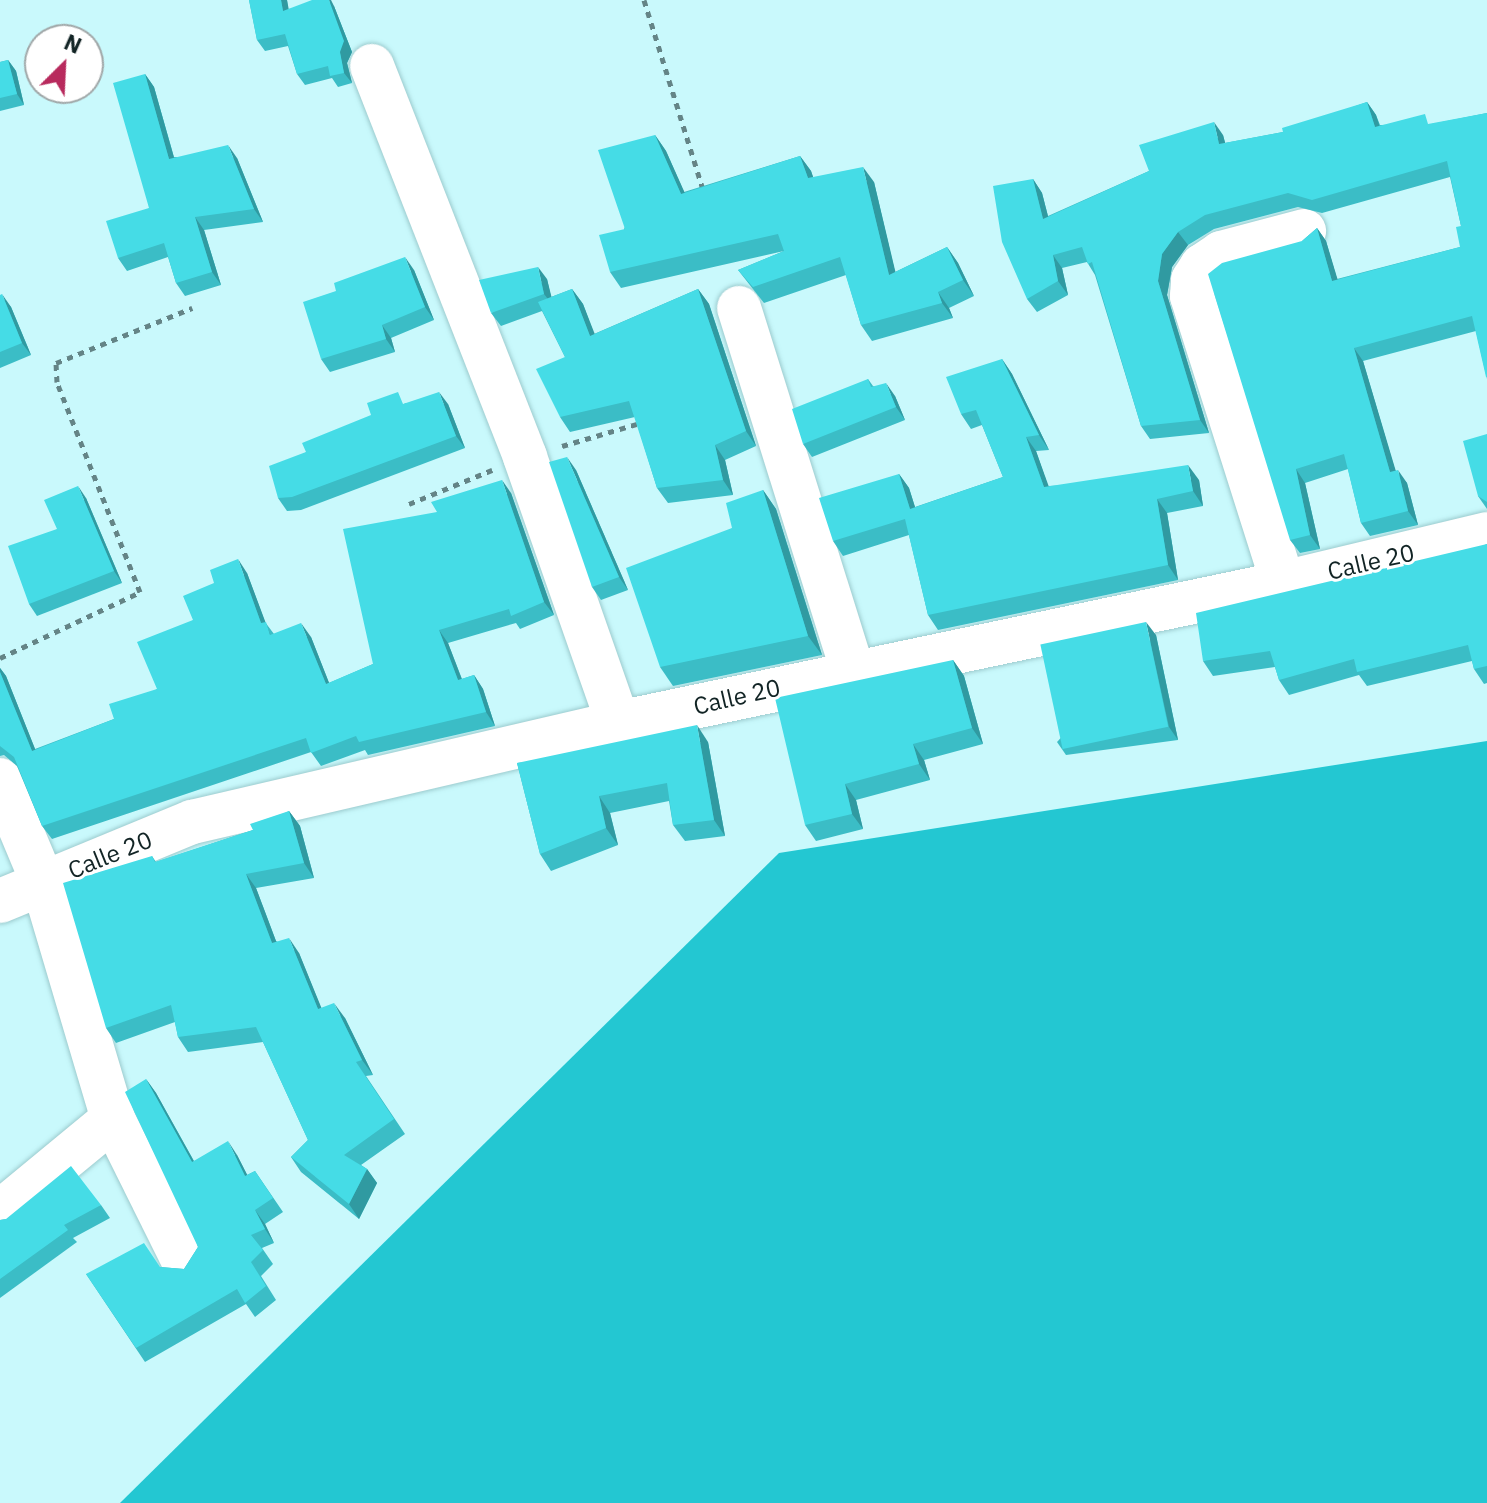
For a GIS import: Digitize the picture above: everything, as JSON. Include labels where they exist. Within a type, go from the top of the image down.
[{"type":"street","points":[[372,66],[525,457],[618,723]]},
{"type":"street","points":[[1283,583],[1192,296],[1193,280],[1202,266],[1221,253],[1304,231]]},
{"type":"street","points":[[739,308],[853,671]]},
{"type":"street","name":"Calle 20","points":[[0,901],[192,822],[618,723],[853,671],[1283,583],[1487,534]]},
{"type":"street","points":[[0,780],[43,883],[113,1119],[183,1260]]},
{"type":"street","points":[[0,1212],[113,1119]]},
{"type":"path","points":[[644,0],[708,205]]},
{"type":"path","points":[[0,658],[140,592],[57,382],[56,363],[192,308]]},
{"type":"path","points":[[409,504],[525,457],[644,422]]},
{"type":"shaded area","points":[[1487,741],[1487,1503],[120,1503],[779,853]]},
{"type":"building","points":[[249,0],[281,0],[283,11],[312,0],[329,0],[344,41],[340,52],[344,73],[330,76],[328,66],[297,74],[285,34],[257,40]]},
{"type":"building","points":[[8,60],[17,94],[0,98],[0,62]]},
{"type":"building","points":[[145,74],[169,159],[228,145],[254,209],[195,217],[212,272],[176,283],[164,243],[118,258],[106,221],[149,208],[113,83]]},
{"type":"building","points":[[1367,102],[1375,127],[1425,114],[1428,124],[1487,113],[1487,377],[1472,316],[1354,348],[1390,472],[1398,470],[1408,511],[1361,523],[1344,454],[1296,469],[1310,535],[1290,540],[1208,274],[1222,263],[1302,241],[1317,228],[1332,281],[1460,247],[1456,227],[1461,226],[1447,161],[1312,200],[1288,193],[1205,215],[1178,232],[1162,254],[1158,281],[1200,420],[1141,426],[1092,262],[1088,264],[1082,247],[1053,255],[1058,281],[1027,299],[1002,242],[993,186],[1033,179],[1043,219],[1149,171],[1139,145],[1214,122],[1219,144],[1283,132],[1282,128]]},
{"type":"building","points":[[655,135],[681,194],[800,156],[808,178],[863,167],[889,275],[947,247],[963,280],[938,292],[942,303],[861,325],[840,257],[753,287],[738,270],[784,251],[778,234],[610,272],[599,235],[625,229],[598,150]]},
{"type":"building","points":[[405,257],[425,307],[382,325],[386,339],[321,359],[303,302],[336,291],[334,283]]},
{"type":"building","points":[[538,267],[544,294],[491,313],[479,280]]},
{"type":"building","points":[[572,289],[590,336],[698,289],[746,431],[715,445],[723,480],[657,488],[629,401],[560,417],[536,369],[565,357],[538,302]]},
{"type":"building","points":[[0,295],[22,343],[0,352]]},
{"type":"building","points":[[1002,359],[1039,435],[1026,437],[1044,487],[1188,465],[1193,491],[1157,499],[1168,565],[928,615],[905,519],[833,541],[819,498],[899,474],[910,509],[1003,477],[976,410],[961,414],[946,377]]},
{"type":"building","points":[[868,379],[871,387],[886,383],[896,407],[803,444],[792,409]]},
{"type":"building","points":[[398,392],[403,404],[439,392],[456,436],[292,497],[278,498],[269,466],[306,452],[302,443],[371,415],[367,403]]},
{"type":"building","points":[[1487,434],[1487,502],[1478,496],[1463,441]]},
{"type":"building","points":[[567,457],[619,577],[592,587],[549,462]]},
{"type":"building","points":[[502,480],[544,602],[511,616],[509,609],[439,630],[458,680],[474,675],[486,712],[359,742],[356,736],[311,753],[306,738],[42,826],[14,757],[0,746],[0,672],[32,751],[114,719],[109,704],[157,689],[137,642],[193,620],[183,596],[214,583],[210,570],[238,559],[261,623],[266,622],[270,635],[301,623],[326,684],[373,664],[343,529],[437,512],[431,502]]},
{"type":"building","points":[[78,486],[114,571],[29,604],[8,546],[57,529],[44,500]]},
{"type":"building","points":[[763,490],[808,636],[660,667],[626,568],[732,528],[726,503]]},
{"type":"building","points":[[1487,544],[1487,666],[1474,669],[1468,645],[1357,672],[1354,659],[1279,680],[1270,651],[1203,661],[1196,613]]},
{"type":"building","points":[[1146,622],[1168,727],[1063,749],[1040,644]]},
{"type":"building","points":[[953,660],[972,728],[913,744],[919,764],[845,784],[852,814],[805,825],[775,698]]},
{"type":"building","points":[[697,725],[714,820],[673,825],[667,783],[599,796],[606,828],[540,854],[517,763]]},
{"type":"building","points":[[289,811],[304,863],[246,874],[272,943],[289,938],[318,1009],[334,1003],[362,1060],[356,1062],[394,1119],[344,1155],[367,1169],[349,1204],[291,1157],[308,1140],[256,1027],[178,1037],[171,1005],[106,1028],[63,883],[152,856],[155,862],[253,830],[250,824]]},
{"type":"building","points":[[146,1079],[192,1162],[228,1141],[245,1176],[255,1171],[273,1198],[255,1210],[265,1229],[251,1235],[263,1250],[251,1262],[266,1286],[245,1303],[237,1289],[136,1348],[86,1274],[144,1243],[160,1267],[184,1269],[198,1247],[125,1092]]},
{"type":"building","points":[[71,1166],[101,1205],[64,1225],[68,1230],[0,1279],[0,1220],[6,1219]]}]
